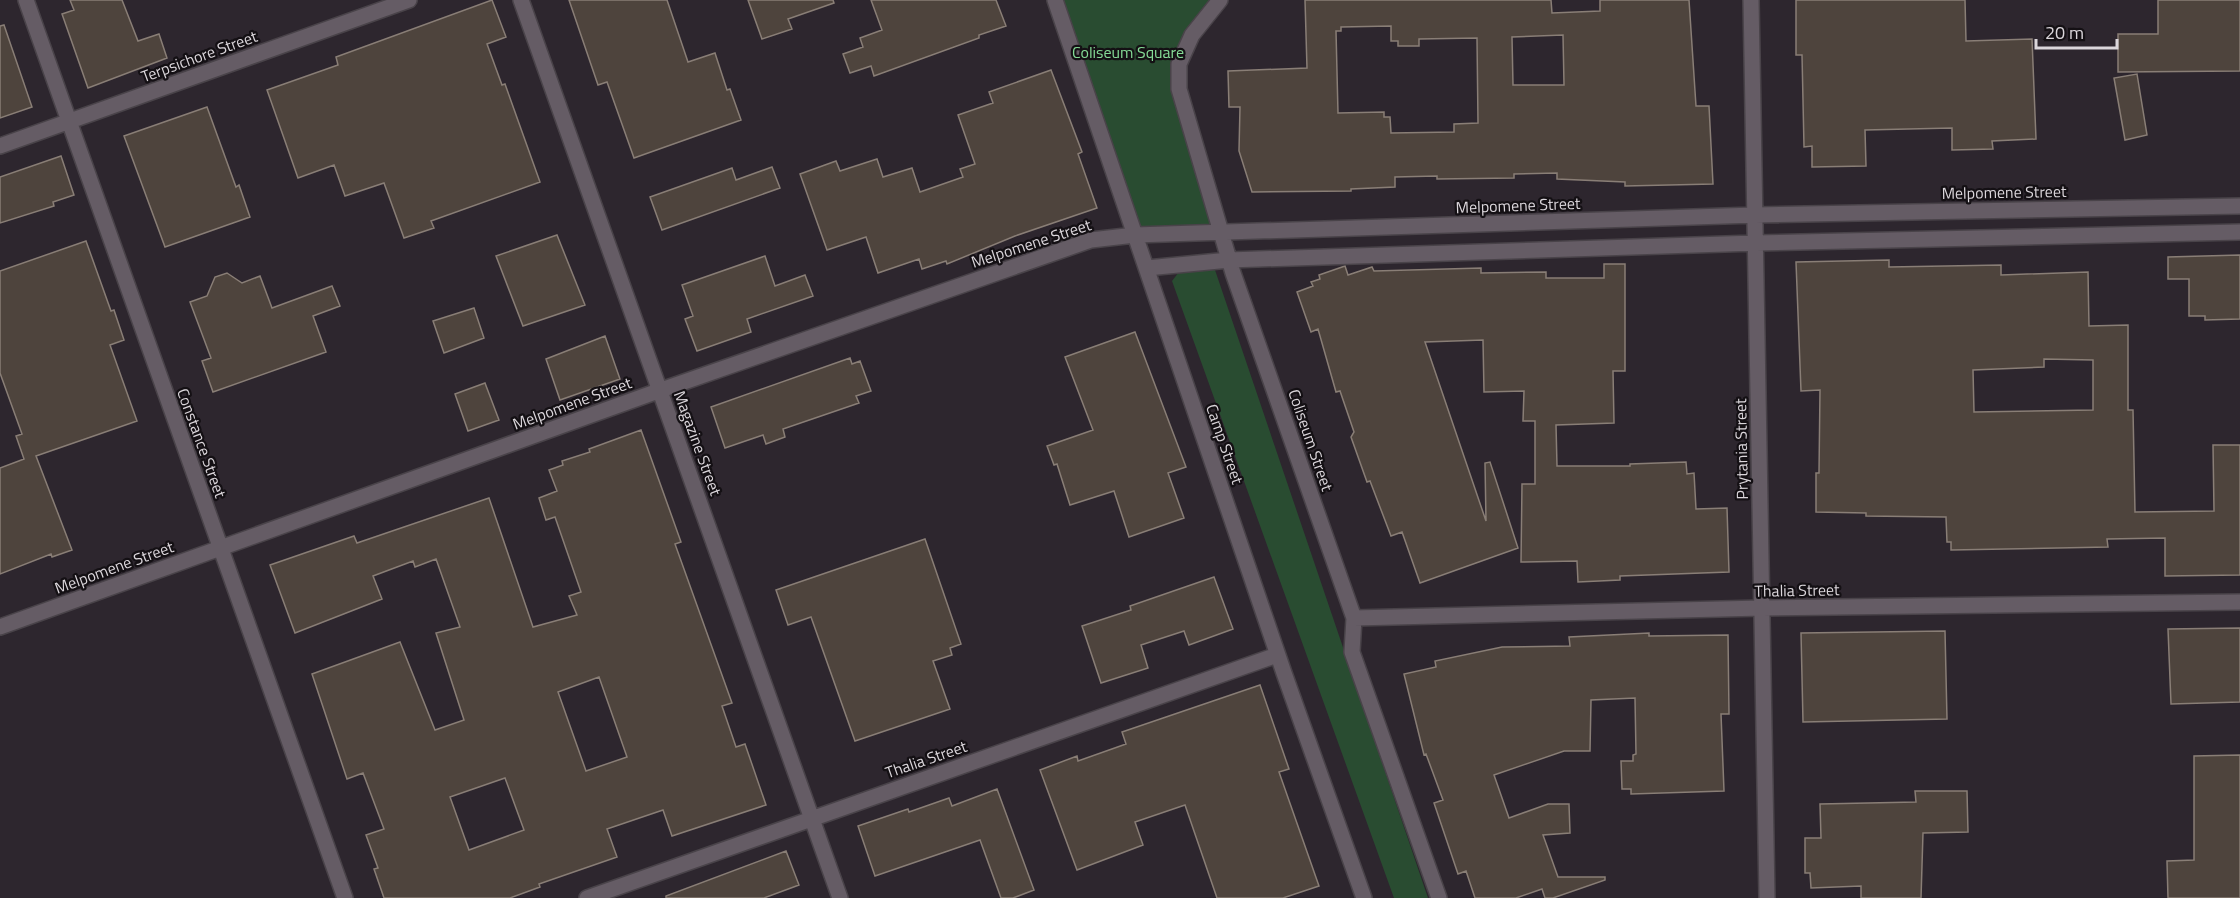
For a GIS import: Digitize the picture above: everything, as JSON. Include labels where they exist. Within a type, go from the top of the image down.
[{"type":"street","name":"Constance Street","points":[[26,0],[345,898]]},
{"type":"street","name":"Terpsichore Street","points":[[0,146],[409,0]]},
{"type":"street","name":"Magazine Street","points":[[520,0],[661,390],[840,898]]},
{"type":"street","name":"Camp Street","points":[[1055,0],[1277,655],[1364,898]]},
{"type":"street","name":"Coliseum Street","points":[[1220,0],[1192,35],[1179,64],[1179,89],[1229,260],[1354,618],[1352,652],[1439,898]]},
{"type":"street","name":"Prytania Street","points":[[1750,0],[1767,898]]},
{"type":"street","name":"Melpomene Street","points":[[0,627],[661,390],[1091,240],[1136,235],[1755,214],[2240,206]]},
{"type":"street","points":[[1147,268],[1229,260],[1756,243],[2240,232]]},
{"type":"street","name":"Thalia Street","points":[[1354,618],[1762,608],[2240,602]]},
{"type":"street","name":"Thalia Street","points":[[587,898],[1277,655]]},
{"type":"green space","name":"Coliseum Square","points":[[1055,0],[1220,0],[1179,64],[1221,232],[1135,235]]},
{"type":"green space","points":[[1197,269],[1215,270],[1428,898],[1394,898],[1172,281],[1179,272]]},
{"type":"building","points":[[70,0],[122,0],[138,41],[159,34],[167,58],[88,88],[62,14],[74,10]]},
{"type":"building","points":[[492,0],[506,37],[487,44],[502,85],[505,84],[540,182],[431,221],[434,228],[404,238],[384,183],[345,196],[334,165],[298,178],[267,90],[338,65],[336,57]]},
{"type":"building","points":[[569,0],[667,0],[688,62],[715,53],[727,90],[730,89],[741,120],[634,158],[607,82],[598,85]]},
{"type":"building","points":[[748,0],[833,0],[834,3],[788,19],[792,29],[762,39]]},
{"type":"building","points":[[871,0],[996,0],[1006,26],[874,76],[871,66],[850,73],[843,54],[863,47],[860,38],[882,30]]},
{"type":"building","points":[[1305,0],[1551,0],[1552,13],[1600,11],[1600,0],[1689,0],[1696,106],[1709,106],[1713,184],[1625,186],[1625,182],[1557,179],[1557,173],[1514,174],[1514,178],[1395,177],[1395,187],[1351,189],[1351,191],[1252,192],[1239,151],[1240,107],[1229,107],[1228,71],[1307,68]],"holes":[[[1391,26],[1391,41],[1398,41],[1398,46],[1419,46],[1419,39],[1477,38],[1478,123],[1454,124],[1454,132],[1391,133],[1390,117],[1384,117],[1384,112],[1338,113],[1336,31],[1341,31],[1341,27]],[[1563,35],[1564,85],[1513,85],[1512,37]]]},
{"type":"building","points":[[1796,0],[1965,0],[1966,41],[2032,39],[2036,139],[1992,141],[1993,149],[1952,150],[1952,128],[1865,130],[1866,166],[1812,167],[1812,146],[1804,147],[1802,55],[1796,55]]},
{"type":"building","points":[[2158,0],[2240,0],[2240,71],[2118,72],[2118,34],[2158,34]]},
{"type":"building","points":[[4,25],[32,107],[0,118],[0,26]]},
{"type":"building","points":[[1051,70],[1082,152],[1078,154],[1097,208],[1015,236],[947,264],[946,261],[922,269],[919,259],[878,273],[866,237],[827,250],[800,174],[836,161],[840,171],[877,159],[883,177],[912,168],[920,192],[963,177],[960,169],[975,164],[958,115],[993,103],[989,92]]},
{"type":"building","points":[[2137,74],[2147,135],[2125,140],[2114,78]]},
{"type":"building","points":[[207,107],[236,187],[239,185],[250,217],[165,247],[124,136]]},
{"type":"building","points":[[61,156],[74,195],[53,202],[54,206],[0,223],[0,177]]},
{"type":"building","points":[[772,167],[780,188],[662,230],[650,197],[732,168],[736,180]]},
{"type":"building","points":[[557,235],[585,305],[523,326],[496,256]]},
{"type":"building","points":[[86,241],[124,340],[110,345],[137,421],[36,456],[72,550],[52,557],[51,554],[0,574],[0,468],[24,459],[16,436],[22,434],[0,373],[0,271]]},
{"type":"building","points":[[2240,255],[2240,319],[2205,320],[2205,316],[2189,316],[2189,279],[2168,279],[2168,257]]},
{"type":"building","points":[[765,256],[775,286],[805,275],[813,296],[747,319],[751,332],[697,351],[685,319],[693,316],[682,285]]},
{"type":"building","points":[[1889,260],[1889,267],[2001,265],[2001,275],[2088,272],[2089,326],[2128,325],[2128,410],[2133,410],[2135,512],[2214,511],[2213,445],[2240,445],[2240,575],[2165,576],[2165,538],[2107,539],[2108,547],[1951,550],[1951,542],[1947,542],[1946,517],[1866,516],[1866,513],[1816,512],[1820,390],[1801,391],[1796,262]],"holes":[[[2044,359],[2093,360],[2093,410],[1974,412],[1973,370],[2044,367]]]},
{"type":"building","points":[[1604,264],[1625,264],[1625,371],[1613,371],[1614,423],[1556,425],[1557,466],[1630,466],[1630,464],[1686,462],[1687,474],[1694,473],[1696,509],[1727,508],[1729,572],[1620,576],[1620,580],[1578,582],[1577,561],[1521,562],[1522,484],[1535,484],[1535,421],[1523,421],[1524,391],[1484,392],[1483,340],[1425,342],[1486,521],[1485,463],[1490,462],[1518,548],[1420,583],[1402,532],[1391,536],[1370,481],[1367,482],[1351,437],[1354,432],[1340,391],[1336,392],[1318,329],[1311,332],[1297,292],[1313,286],[1311,282],[1320,279],[1319,275],[1345,266],[1348,275],[1372,267],[1374,271],[1481,268],[1481,273],[1546,272],[1546,278],[1604,278]]},
{"type":"building","points":[[227,273],[242,283],[260,276],[272,308],[332,286],[340,306],[313,316],[326,352],[213,392],[202,361],[211,358],[190,302],[207,296],[215,277]]},
{"type":"building","points":[[474,308],[484,338],[444,353],[433,321]]},
{"type":"building","points":[[1135,332],[1186,467],[1168,473],[1184,518],[1129,537],[1114,491],[1070,505],[1057,464],[1054,465],[1047,446],[1093,430],[1065,357]]},
{"type":"building","points":[[605,336],[620,379],[560,400],[546,359]]},
{"type":"building","points":[[850,358],[852,364],[860,361],[871,391],[856,396],[859,403],[783,429],[785,437],[766,444],[763,435],[725,448],[711,407]]},
{"type":"building","points":[[485,383],[499,420],[468,431],[455,394]]},
{"type":"building","points":[[641,430],[681,542],[675,544],[732,703],[722,706],[736,747],[745,744],[766,805],[672,836],[663,810],[607,829],[617,857],[539,884],[540,887],[510,898],[384,898],[374,869],[378,868],[366,835],[384,829],[363,773],[347,779],[312,674],[400,642],[435,730],[464,720],[436,633],[460,627],[436,559],[415,567],[413,561],[373,576],[382,599],[295,633],[270,565],[354,536],[357,543],[489,498],[533,627],[577,615],[569,596],[581,592],[555,517],[546,520],[539,498],[557,491],[549,470],[563,465],[562,461],[590,452],[589,449]],"holes":[[[599,677],[627,757],[586,771],[558,692]],[[505,778],[524,830],[469,850],[450,797]]]},
{"type":"building","points":[[925,539],[961,644],[950,648],[952,655],[933,661],[950,709],[855,741],[811,617],[788,625],[776,590]]},
{"type":"building","points":[[1214,577],[1233,629],[1189,645],[1184,631],[1141,645],[1148,668],[1101,683],[1082,626],[1131,610],[1130,606]]},
{"type":"building","points":[[2240,628],[2240,702],[2171,704],[2168,629]]},
{"type":"building","points":[[1945,631],[1947,719],[1803,722],[1801,633]]},
{"type":"building","points":[[1649,633],[1649,636],[1728,635],[1729,714],[1721,714],[1724,791],[1631,794],[1631,789],[1622,789],[1621,761],[1633,761],[1633,755],[1636,754],[1635,698],[1591,700],[1590,751],[1564,751],[1494,775],[1509,818],[1548,804],[1569,804],[1570,833],[1543,835],[1558,877],[1605,877],[1605,880],[1553,898],[1545,898],[1542,889],[1516,898],[1475,898],[1466,871],[1458,874],[1434,803],[1443,800],[1426,754],[1424,755],[1404,674],[1436,667],[1435,661],[1502,647],[1570,646],[1569,637]]},
{"type":"building","points":[[1260,685],[1289,769],[1279,772],[1319,886],[1283,898],[1217,898],[1185,805],[1135,822],[1143,845],[1077,870],[1040,770],[1077,756],[1078,761],[1126,744],[1122,732]]},
{"type":"building","points":[[2240,755],[2240,898],[2168,898],[2167,861],[2194,860],[2194,756]]},
{"type":"building","points":[[997,789],[1034,890],[1013,898],[1001,898],[980,840],[875,876],[858,826],[949,798],[952,806]]},
{"type":"building","points":[[1915,791],[1967,791],[1968,832],[1923,833],[1921,898],[1861,898],[1861,886],[1811,888],[1810,873],[1805,873],[1805,838],[1821,838],[1820,804],[1916,802]]},
{"type":"building","points":[[786,851],[799,885],[764,898],[666,898],[666,896]]}]
